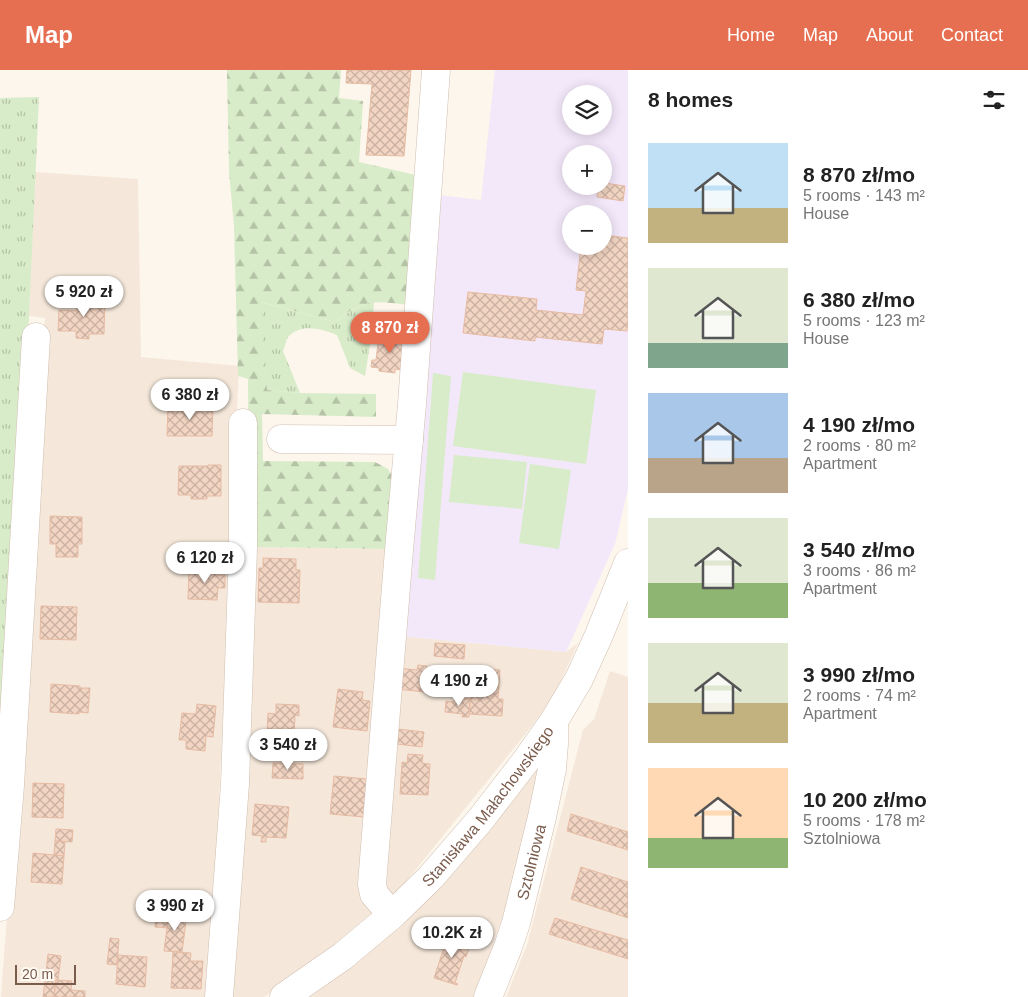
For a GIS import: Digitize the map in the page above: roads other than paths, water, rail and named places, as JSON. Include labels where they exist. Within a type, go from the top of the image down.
[{"type":"street","points":[[392,916],[374,894],[372,884],[409,440],[436,70]]},
{"type":"street","points":[[0,907],[10,786],[36,337]]},
{"type":"street","points":[[219,997],[235,784],[243,548],[243,423]]},
{"type":"street","points":[[281,439],[409,440]]},
{"type":"street","name":"Stanisława Małachowskiego","points":[[284,997],[343,956],[392,916],[431,877],[481,819],[554,722],[579,679],[600,635],[628,564]]},
{"type":"street","name":"Sztolniowa","points":[[488,997],[516,923],[542,817],[552,769],[554,722]]}]
